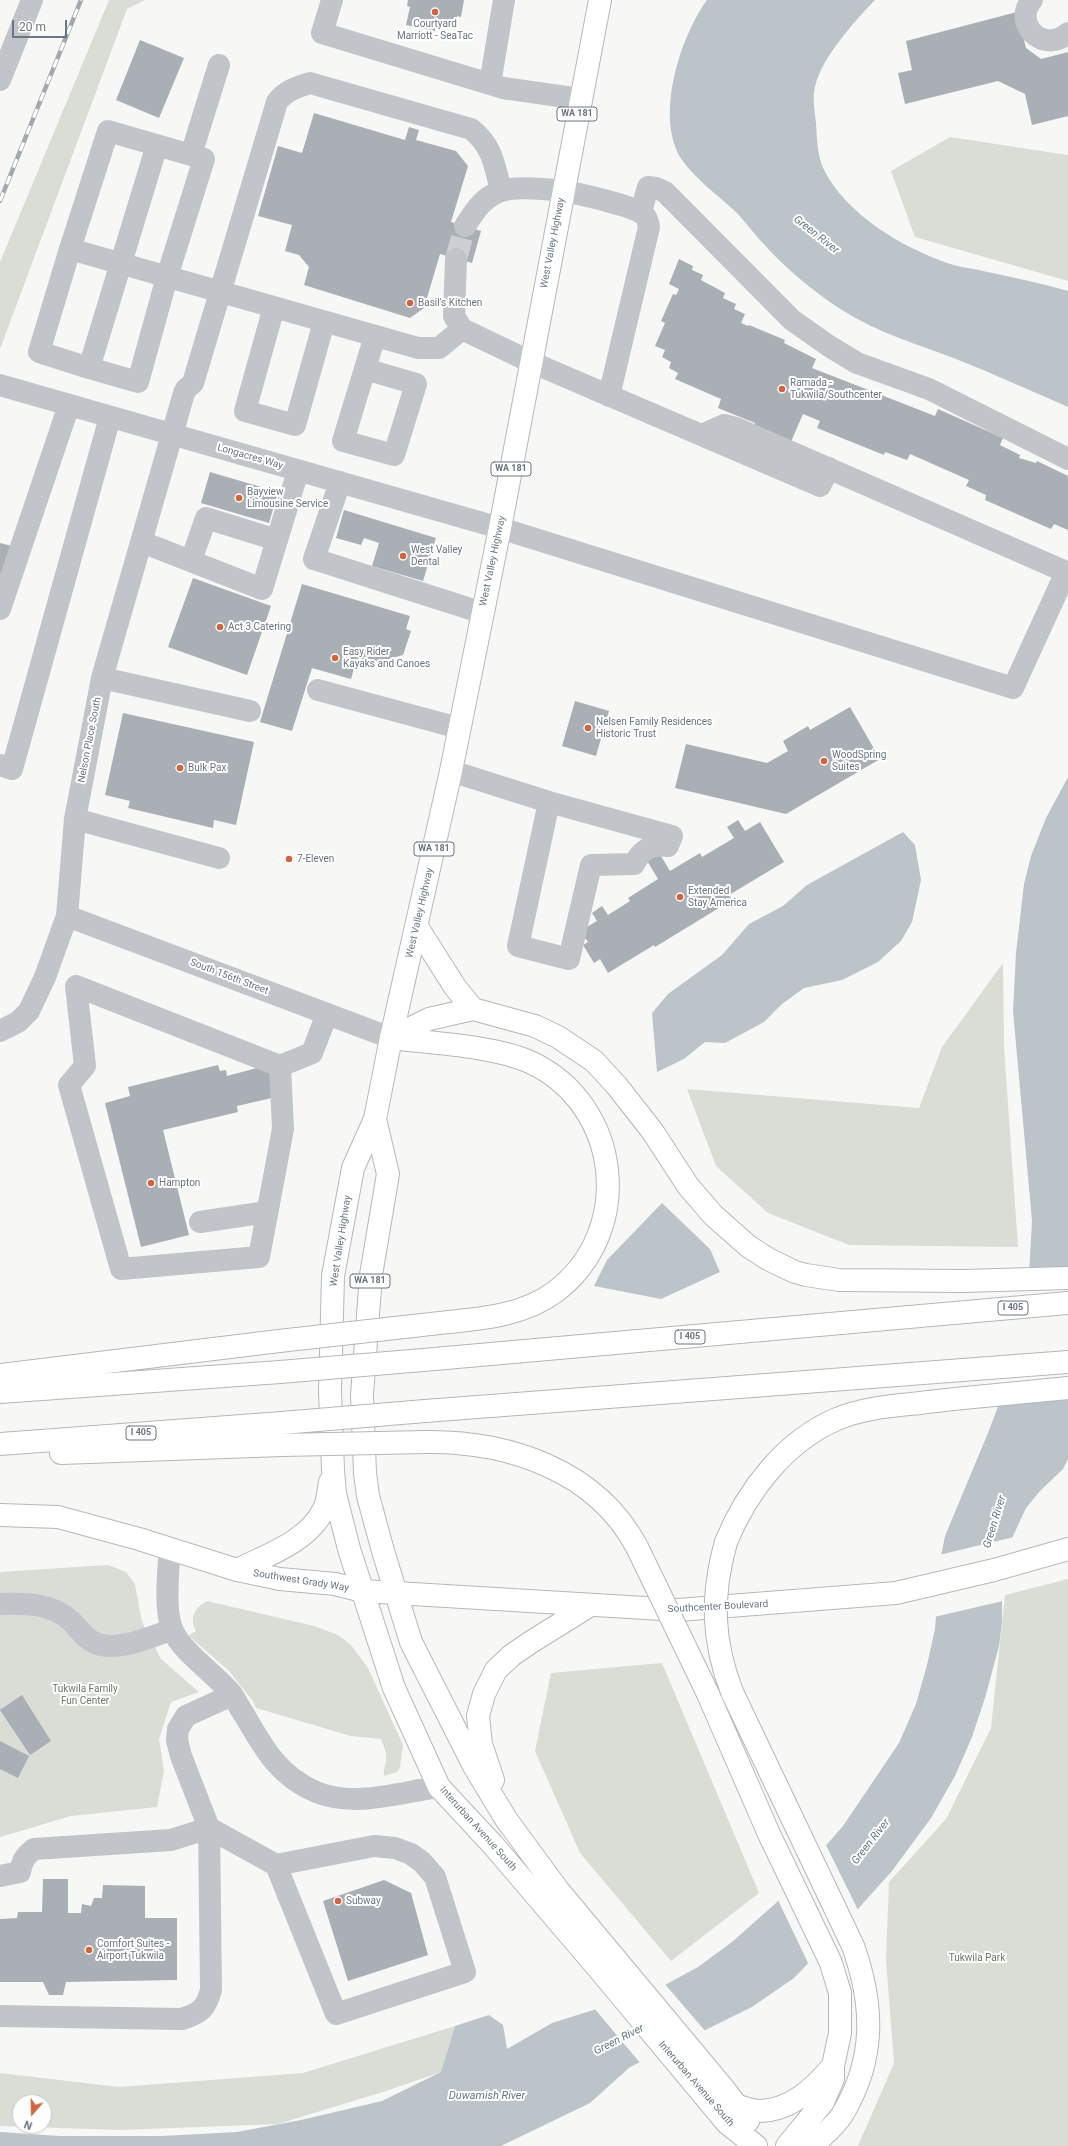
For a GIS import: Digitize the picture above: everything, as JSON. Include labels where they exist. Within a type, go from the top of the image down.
[{"type":"main road","name":"West Valley Highway","points":[[330,1392],[333,1276],[354,1168],[375,1119],[391,1038],[451,771],[500,528],[580,99],[600,0]]},
{"type":"main road","points":[[417,927],[455,987],[473,1009]]},
{"type":"main road","points":[[391,1038],[429,1019],[473,1009],[535,1026],[558,1037],[594,1061],[653,1132],[688,1186],[712,1215],[748,1246],[768,1259],[795,1272],[821,1278],[963,1282],[1068,1278]]},
{"type":"main road","points":[[0,1375],[279,1341],[495,1317],[533,1304],[555,1292],[576,1273],[598,1236],[608,1201],[607,1164],[604,1147],[587,1110],[565,1084],[530,1061],[492,1051],[391,1038]]},
{"type":"main road","name":"West Valley Highway","points":[[362,1389],[371,1275],[388,1174],[375,1119]]},
{"type":"main road","name":"I 405","points":[[0,1392],[280,1372],[1068,1303]]},
{"type":"main road","name":"I 405","points":[[0,1444],[1068,1362]]},
{"type":"main road","points":[[812,2146],[841,2116],[857,2083],[864,2062],[868,2030],[868,2005],[865,1987],[853,1946],[732,1692],[719,1651],[715,1618],[716,1583],[726,1542],[741,1509],[764,1476],[782,1457],[811,1434],[837,1419],[871,1408],[1068,1388]]},
{"type":"main road","name":"Interurban Avenue South","points":[[362,1389],[365,1473],[368,1496],[395,1594],[411,1642],[474,1766],[506,1819],[558,1890],[607,1964]]},
{"type":"main road","name":"Interurban Avenue South","points":[[330,1392],[335,1494],[349,1550],[394,1688],[439,1787],[493,1846],[607,1964],[715,2094],[727,2123],[756,2146]]},
{"type":"main road","points":[[0,1453],[71,1453],[282,1445],[449,1442],[495,1447],[535,1459],[559,1471],[599,1499],[618,1518],[637,1547],[708,1694],[769,1834],[831,1964],[840,1993],[840,2033],[833,2066],[833,2079],[823,2102],[787,2146]]},
{"type":"main road","points":[[237,1570],[297,1540],[313,1524],[324,1509],[333,1470]]},
{"type":"main road","name":"Southwest Grady Way","points":[[0,1514],[58,1517],[139,1539],[237,1570],[280,1579],[335,1584],[363,1591]]},
{"type":"main road","name":"Southcenter Boulevard","points":[[363,1591],[589,1606],[678,1610],[896,1593],[994,1570],[1068,1549]]},
{"type":"main road","points":[[506,1819],[481,1744],[478,1716],[484,1694],[496,1670],[512,1655],[589,1606]]},
{"type":"main road","points":[[738,2106],[759,2111],[775,2108],[791,2102],[806,2094],[816,2086],[833,2066]]},
{"type":"main road","name":"Interurban Avenue South","points":[[715,2094],[738,2106],[765,2146]]},
{"type":"street","points":[[0,80],[32,0]]},
{"type":"street","points":[[332,0],[322,33],[503,88],[580,99]]},
{"type":"street","points":[[490,84],[504,0]]},
{"type":"street","points":[[1032,0],[1026,10],[1026,20],[1029,29],[1035,36],[1044,40],[1054,41],[1063,38],[1068,33]]},
{"type":"street","points":[[191,155],[219,65]]},
{"type":"street","name":"Nelson Place South","points":[[0,1031],[18,1022],[29,1011],[45,977],[67,916],[74,819],[102,678],[142,542],[178,437],[186,389],[193,383],[277,102],[282,95],[295,88],[310,83],[471,129],[482,137],[492,155],[501,191]]},
{"type":"street","points":[[108,130],[157,145],[204,159],[167,277],[138,382],[39,352],[108,130]]},
{"type":"street","points":[[88,368],[157,145]]},
{"type":"street","points":[[641,212],[648,187],[656,188],[665,192],[792,320],[829,346],[857,363],[929,389],[1068,459]]},
{"type":"street","points":[[465,226],[480,204],[488,197],[510,188],[563,191],[641,212],[646,217],[649,227],[609,396]]},
{"type":"street","points":[[70,249],[220,293],[418,348],[439,348],[462,329]]},
{"type":"street","points":[[456,259],[454,316],[462,329],[531,362],[702,435],[724,425],[736,428],[1067,572]]},
{"type":"street","points":[[274,308],[245,411],[295,425],[324,322]]},
{"type":"street","points":[[365,369],[375,336]]},
{"type":"street","name":"Longacres Way","points":[[0,385],[500,528],[1014,688],[1067,572]]},
{"type":"street","points":[[0,609],[69,405]]},
{"type":"street","points":[[0,765],[12,769],[110,417]]},
{"type":"street","points":[[142,542],[262,589],[298,471]]},
{"type":"street","points":[[340,482],[314,559],[482,613]]},
{"type":"street","points":[[191,561],[206,518],[277,540]]},
{"type":"street","points":[[102,678],[250,711]]},
{"type":"street","points":[[318,690],[459,728]]},
{"type":"street","points":[[451,771],[549,802],[672,836],[668,846],[655,844],[640,854],[634,864],[591,865],[569,959],[518,946],[549,802]]},
{"type":"street","points":[[74,819],[219,858]]},
{"type":"street","name":"South 156th Street","points":[[67,916],[391,1038]]},
{"type":"street","points":[[280,1066],[283,1129],[259,1257],[121,1269],[69,1085],[85,1066],[76,986],[280,1066],[312,1053],[327,1014]]},
{"type":"street","points":[[200,1222],[267,1212]]},
{"type":"street","points":[[170,1549],[168,1606],[172,1630],[180,1644],[215,1675],[232,1695],[268,1756],[282,1771],[316,1792],[337,1798],[359,1799],[439,1787]]},
{"type":"street","points":[[0,1604],[29,1603],[51,1609],[72,1621],[84,1636],[100,1645],[121,1645],[172,1630]]},
{"type":"street","points":[[0,2016],[182,2019],[198,2014],[208,2001],[211,1990],[209,1828],[181,1756],[177,1740],[178,1729],[186,1716],[232,1695]]},
{"type":"street","points":[[0,1876],[20,1872],[22,1862],[26,1855],[34,1850],[171,1840],[209,1828],[276,1865],[336,2014],[466,1972],[435,1877],[422,1862],[411,1854],[395,1848],[374,1846],[276,1865]]},
{"type":"green space","points":[[109,0],[145,0],[127,9],[0,349],[0,262]]},
{"type":"green space","points":[[950,137],[1068,155],[1068,281],[915,237],[891,171]]},
{"type":"green space","points":[[1003,963],[1004,1047],[1018,1247],[849,1245],[768,1213],[716,1166],[687,1089],[919,1108],[942,1047]]},
{"type":"green space","name":"Tukwila Family Fun Center","points":[[108,1565],[126,1572],[135,1584],[142,1622],[161,1659],[199,1692],[171,1702],[159,1739],[164,1771],[157,1807],[71,1816],[0,1837],[0,1572]]},
{"type":"green space","name":"Tukwila Park","points":[[1068,1579],[1068,2146],[858,2146],[894,2063],[886,1960],[889,1882],[946,1819],[991,1728],[1005,1595]]},
{"type":"green space","points":[[207,1601],[314,1626],[338,1635],[351,1645],[368,1668],[403,1745],[400,1767],[397,1772],[384,1776],[386,1756],[381,1739],[351,1736],[256,1708],[253,1701],[228,1670],[189,1635],[196,1631],[193,1621],[194,1613]]},
{"type":"green space","points":[[662,1663],[759,1893],[671,1961],[580,1853],[535,1751],[551,1673]]},
{"type":"green space","points":[[455,2026],[441,2072],[386,2091],[278,2124],[120,2130],[52,2128],[52,2094],[12,2094],[12,2126],[0,2126],[0,2073],[119,2087],[303,2073]]},
{"type":"water","name":"Green River","points":[[707,0],[875,0],[857,19],[838,43],[822,68],[817,81],[814,93],[814,104],[817,141],[824,170],[834,186],[861,215],[894,238],[912,248],[951,264],[1026,280],[1068,291],[1068,407],[956,359],[884,332],[842,310],[809,287],[789,269],[769,250],[737,213],[701,181],[688,167],[682,160],[674,143],[670,122],[670,101],[680,56],[697,16]]},
{"type":"water","points":[[1068,777],[1068,1459],[1063,1469],[1040,1491],[1026,1508],[1013,1536],[1002,1578],[1002,1622],[999,1646],[985,1698],[972,1737],[955,1776],[931,1818],[892,1871],[794,1978],[752,2007],[630,2067],[590,2103],[501,2146],[0,2146],[0,2132],[60,2136],[161,2136],[237,2132],[301,2120],[382,2101],[441,2072],[455,2026],[489,2015],[503,2025],[507,2049],[552,2023],[654,1991],[698,1967],[732,1942],[776,1903],[843,1826],[899,1743],[916,1704],[935,1629],[940,1561],[945,1536],[988,1433],[1011,1372],[1023,1317],[1029,1274],[1032,1221],[1013,1011],[1016,953],[1024,884],[1031,856],[1046,818]]},
{"type":"water","points":[[903,832],[915,845],[921,880],[912,922],[901,941],[878,962],[842,980],[804,988],[782,1004],[764,1022],[725,1043],[705,1042],[684,1059],[657,1072],[652,1013],[668,994],[722,955],[749,924],[783,906],[807,885]]},
{"type":"water","points":[[662,1203],[710,1249],[720,1272],[661,1299],[594,1286],[607,1260]]},
{"type":"pier","points":[[1027,1267],[1068,1267],[1068,1398],[996,1406],[1009,1371],[1021,1316]]},
{"type":"pier","points":[[1014,1537],[1004,1578],[1003,1601],[934,1617],[939,1555]]},
{"type":"pier","points":[[825,1843],[859,1912],[809,1965],[777,1898]]},
{"type":"pier","points":[[664,1983],[706,2032],[641,2064],[594,2008],[653,1989]]},
{"type":"building","name":"Courtyard Marriott - SeaTac","points":[[408,0],[464,0],[461,17],[457,16],[455,27],[436,24],[435,31],[406,25],[410,7],[407,6]]},
{"type":"building","points":[[1017,12],[1026,48],[1041,59],[1068,52],[1068,116],[1032,125],[1025,94],[998,81],[905,104],[898,73],[912,70],[906,41]]},
{"type":"building","points":[[140,40],[184,58],[159,118],[116,100]]},
{"type":"building","points":[[314,113],[405,140],[409,127],[419,130],[416,140],[456,151],[468,166],[451,222],[481,231],[472,263],[440,254],[424,308],[410,318],[304,285],[309,267],[299,255],[285,251],[292,225],[258,216],[278,146],[302,153]]},
{"type":"building","name":"Ramada - Tukwila/Southcenter","points":[[679,259],[693,266],[692,270],[703,275],[701,280],[725,293],[723,298],[736,304],[734,309],[745,314],[741,323],[785,340],[784,343],[816,359],[812,368],[935,416],[938,409],[1003,438],[1000,445],[1020,455],[1019,458],[1036,463],[1037,461],[1068,476],[1068,530],[1054,524],[1051,529],[985,500],[986,495],[966,486],[969,480],[910,454],[907,460],[885,452],[884,455],[817,428],[820,421],[803,414],[783,460],[746,445],[755,423],[718,408],[721,399],[675,379],[678,373],[669,368],[671,362],[662,357],[665,350],[655,346],[665,323],[661,321],[673,294],[676,295],[679,289],[669,284]]},
{"type":"building","name":"Bayview Limousine Service","points":[[210,472],[278,492],[269,523],[201,503]]},
{"type":"building","name":"West Valley Dental","points":[[344,510],[436,538],[423,581],[372,566],[379,543],[364,538],[361,545],[336,538]]},
{"type":"building","points":[[0,543],[12,546],[0,582]]},
{"type":"building","name":"Act 3 Catering","points":[[193,578],[271,606],[247,675],[168,647]]},
{"type":"building","name":"Easy Rider Kayaks and Canoes","points":[[302,584],[410,616],[406,629],[411,631],[403,655],[370,664],[356,661],[351,679],[312,668],[292,731],[260,722]]},
{"type":"building","points":[[575,701],[609,711],[596,756],[562,746]]},
{"type":"building","name":"WoodSpring Suites","points":[[850,707],[880,759],[786,814],[675,788],[686,744],[767,763],[788,751],[783,741],[808,726],[810,730]]},
{"type":"building","name":"Bulk Pax","points":[[123,713],[254,742],[236,825],[214,820],[213,828],[128,808],[130,801],[105,795]]},
{"type":"building","name":"Extended Stay America","points":[[738,820],[745,831],[760,822],[784,862],[729,895],[732,900],[655,947],[654,945],[608,973],[600,959],[594,963],[583,945],[588,942],[580,931],[597,921],[592,913],[602,906],[608,915],[630,901],[628,898],[658,879],[646,859],[658,851],[670,871],[700,853],[702,857],[734,838],[727,827]]},
{"type":"building","name":"Hampton","points":[[218,1065],[220,1071],[226,1070],[227,1076],[268,1065],[276,1097],[237,1106],[238,1112],[163,1130],[189,1235],[141,1247],[105,1103],[130,1096],[128,1087]]},
{"type":"building","points":[[22,1695],[51,1741],[30,1755],[0,1710]]},
{"type":"building","points":[[0,1741],[29,1756],[18,1778],[0,1769]]},
{"type":"building","name":"Comfort Suites - Airport Tukwila","points":[[43,1879],[68,1879],[68,1913],[81,1913],[82,1904],[91,1906],[94,1898],[102,1898],[103,1885],[145,1886],[145,1918],[177,1918],[177,1980],[66,1982],[63,1995],[49,1995],[43,1982],[0,1982],[0,1919],[17,1918],[18,1912],[42,1912]]},
{"type":"building","points":[[384,1880],[411,1893],[428,1955],[348,1981],[323,1901]]},
{"type":"tunnel","points":[[456,259],[465,226]]},
{"type":"railway","points":[[0,201],[81,0]]},
{"type":"place","name":"Courtyard Marriott - SeaTac","points":[[435,12]]},
{"type":"place","name":"Basil's Kitchen","points":[[410,303]]},
{"type":"place","name":"Ramada - Tukwila/Southcenter","points":[[782,389]]},
{"type":"place","name":"Bayview Limousine Service","points":[[239,498]]},
{"type":"place","name":"West Valley Dental","points":[[403,556]]},
{"type":"place","name":"Act 3 Catering","points":[[220,627]]},
{"type":"place","name":"Easy Rider Kayaks and Canoes","points":[[335,658]]},
{"type":"place","name":"Nelsen Family Residences Historic Trust","points":[[588,728]]},
{"type":"place","name":"WoodSpring Suites","points":[[824,761]]},
{"type":"place","name":"Bulk Pax","points":[[180,768]]},
{"type":"place","name":"7-Eleven","points":[[289,859]]},
{"type":"place","name":"Extended Stay America","points":[[680,897]]},
{"type":"place","name":"Hampton","points":[[151,1183]]},
{"type":"place","name":"Subway","points":[[338,1901]]},
{"type":"place","name":"Comfort Suites - Airport Tukwila","points":[[89,1950]]},
{"type":"water label","name":"Duwamish River","points":[[487,2096]]}]
